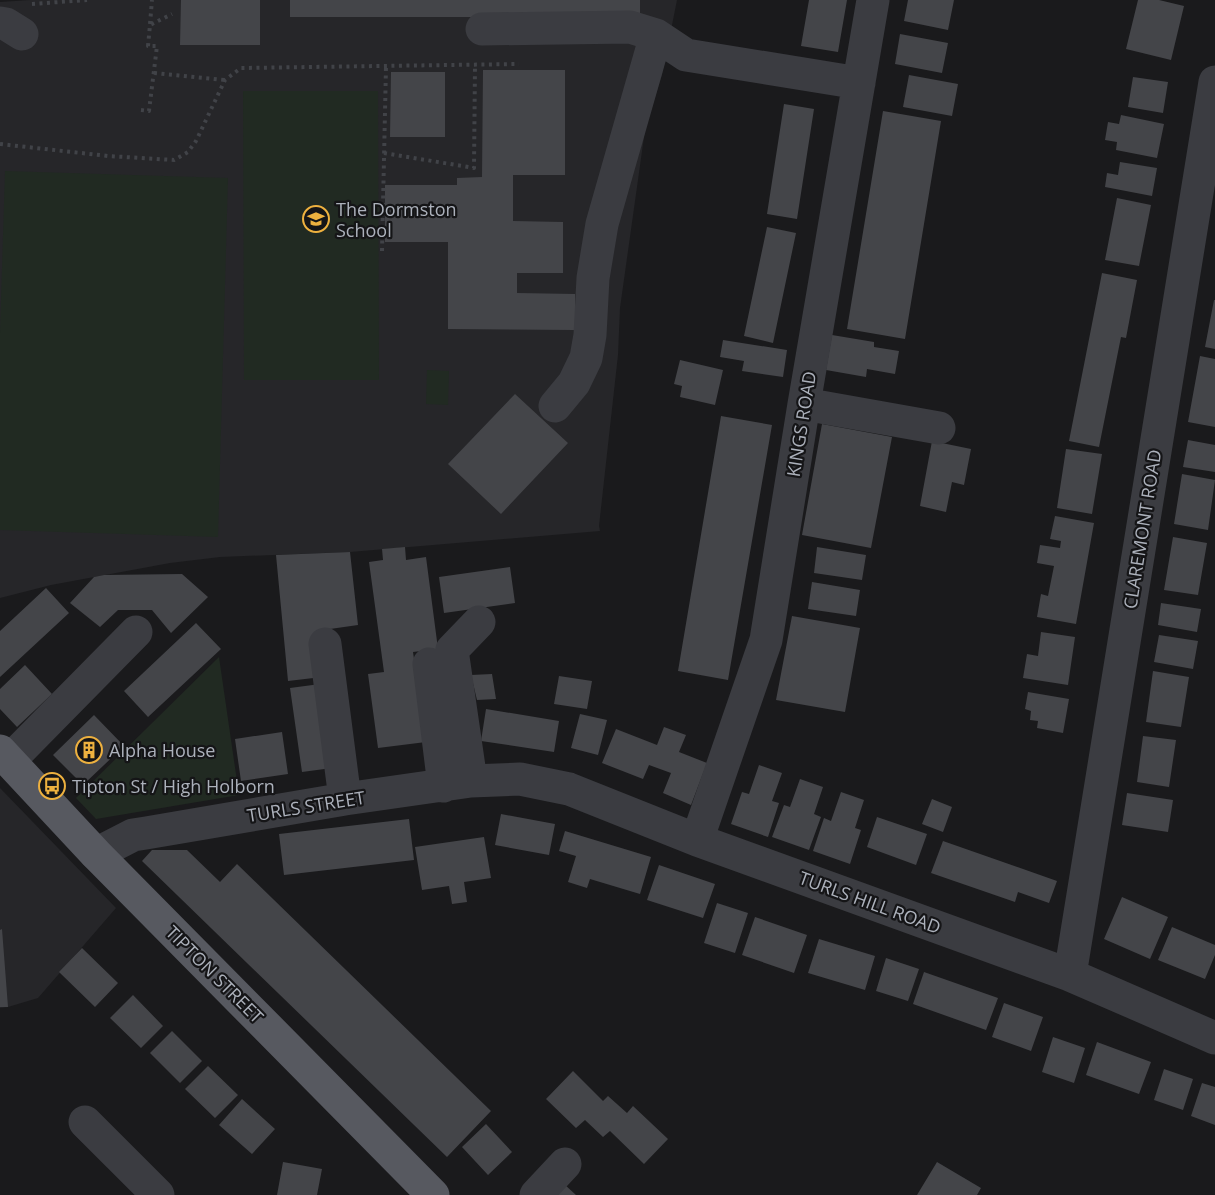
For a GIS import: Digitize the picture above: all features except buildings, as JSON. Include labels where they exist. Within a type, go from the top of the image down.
[{"type":"main road","name":"TIPTON STREET","points":[[5,756],[96,854],[433,1195]]},
{"type":"street","name":"KINGS ROAD","points":[[697,840],[766,640],[873,0]]},
{"type":"street","points":[[482,29],[630,27],[656,35],[686,55],[859,83]]},
{"type":"street","points":[[555,406],[574,383],[586,358],[590,334],[593,278],[602,224],[656,35]]},
{"type":"street","name":"CLAREMONT ROAD","points":[[1070,975],[1215,82]]},
{"type":"street","points":[[804,404],[939,428]]},
{"type":"street","points":[[457,784],[452,650],[479,621]]},
{"type":"street","points":[[5,756],[136,632]]},
{"type":"street","points":[[325,644],[345,799]]},
{"type":"street","points":[[429,664],[457,784]]},
{"type":"street","name":"TURLS HILL ROAD","points":[[520,779],[569,789],[697,840],[1070,975],[1215,1038]]},
{"type":"street","name":"TURLS STREET","points":[[96,854],[133,835],[345,799],[457,784],[520,779]]},
{"type":"street","points":[[85,1122],[158,1195]]},
{"type":"street","points":[[536,1195],[565,1164]]},
{"type":"path","points":[[10,27],[8,5],[87,0]]},
{"type":"path","points":[[141,110],[149,111],[157,46],[148,46],[152,0]]},
{"type":"path","points":[[150,25],[172,14]]},
{"type":"path","points":[[0,144],[108,156],[174,160],[188,152],[196,141],[225,80],[241,68],[519,64]]},
{"type":"path","points":[[384,153],[474,168],[475,65]]},
{"type":"path","points":[[382,250],[386,66]]},
{"type":"path","points":[[154,73],[225,80]]},
{"type":"shaded area","name":"The Dormston School","points":[[30,0],[677,0],[662,75],[645,130],[620,308],[618,355],[600,531],[350,552],[220,557],[170,563],[51,585],[0,598],[0,2]]},
{"type":"shaded area","points":[[243,91],[378,91],[379,380],[244,380]]},
{"type":"shaded area","points":[[5,171],[228,178],[218,537],[0,530],[0,333]]},
{"type":"shaded area","points":[[427,370],[449,371],[448,405],[426,404]]},
{"type":"shaded area","points":[[219,657],[239,795],[96,819],[76,798]]},
{"type":"shaded area","points":[[0,788],[116,908],[38,998],[0,1008]]},
{"type":"place","name":"The Dormston School","points":[[316,219]]},
{"type":"place","name":"Alpha House","points":[[89,750]]},
{"type":"place","name":"Tipton St / High Holborn","points":[[52,786]]}]
